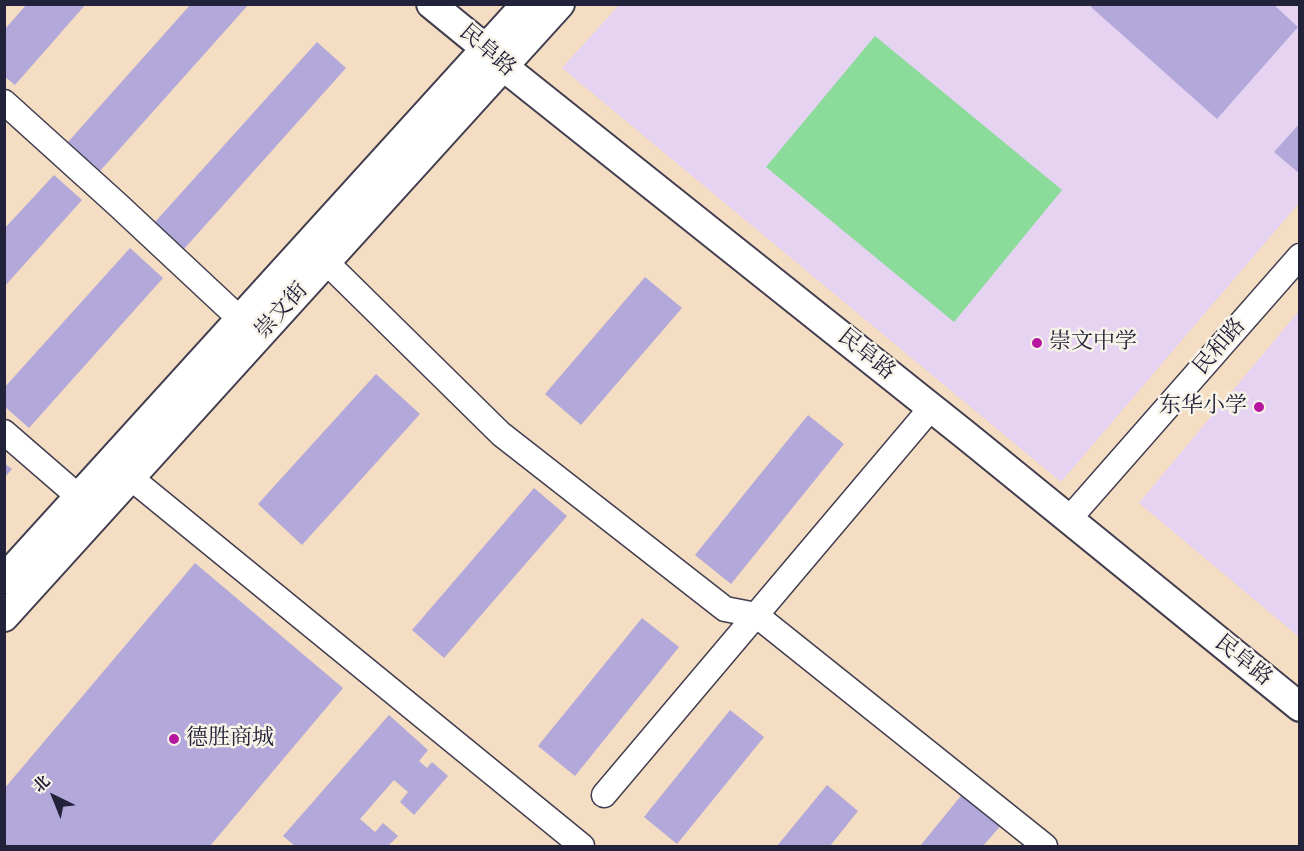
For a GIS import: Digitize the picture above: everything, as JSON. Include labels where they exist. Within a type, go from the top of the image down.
[{"type":"street","name":"民阜路","points":[[431,4],[1299,707]]},
{"type":"street","name":"崇文街","points":[[495,58],[526,4]]},
{"type":"street","name":"崇文街","points":[[4,617],[130,478],[317,253],[495,58],[560,4]]},
{"type":"street","points":[[4,102],[240,319]]},
{"type":"street","name":"崇文街","points":[[4,579],[240,319],[317,253]]},
{"type":"street","points":[[317,253],[501,434],[725,609],[756,615],[1045,846]]},
{"type":"street","name":"民和路","points":[[1069,519],[1299,255]]},
{"type":"street","points":[[604,795],[931,408]]},
{"type":"street","points":[[4,432],[79,497]]},
{"type":"street","points":[[130,478],[582,846]]},
{"type":"shaded area","name":"崇文中学","points":[[619,5],[1299,5],[1299,203],[1061,482],[562,68]]},
{"type":"shaded area","name":"东华小学","points":[[1299,311],[1299,637],[1139,503]]},
{"type":"green space","points":[[875,36],[1062,190],[954,322],[766,167]]},
{"type":"building","points":[[27,4],[86,4],[15,85],[4,76],[4,30]]},
{"type":"building","points":[[191,4],[249,4],[100,171],[68,142]]},
{"type":"building","points":[[1093,4],[1273,4],[1298,27],[1217,119],[1091,7]]},
{"type":"building","points":[[317,42],[346,68],[184,249],[155,222]]},
{"type":"building","points":[[1300,123],[1300,174],[1274,152]]},
{"type":"building","points":[[54,175],[82,200],[4,287],[4,229]]},
{"type":"building","points":[[130,248],[163,278],[29,428],[4,406],[4,388]]},
{"type":"building","points":[[645,277],[682,308],[581,425],[545,394]]},
{"type":"building","points":[[376,374],[420,414],[302,545],[258,504]]},
{"type":"building","points":[[808,415],[844,444],[731,584],[695,555]]},
{"type":"building","points":[[4,463],[12,469],[4,478]]},
{"type":"building","points":[[534,488],[567,516],[444,658],[412,630]]},
{"type":"building","name":"德胜商城","points":[[195,563],[343,688],[210,846],[4,846],[4,789]]},
{"type":"building","points":[[642,618],[679,647],[575,776],[538,746]]},
{"type":"building","points":[[730,710],[764,737],[677,844],[644,817]]},
{"type":"building","points":[[389,715],[428,750],[419,761],[427,768],[432,762],[448,776],[414,815],[400,802],[408,792],[394,780],[360,819],[375,832],[383,823],[398,836],[388,846],[295,846],[283,836]]},
{"type":"building","points":[[827,785],[858,811],[830,846],[777,846]]},
{"type":"building","points":[[964,792],[1003,823],[983,846],[920,846]]},
{"type":"place","name":"崇文中学","points":[[1037,343]]},
{"type":"place","name":"东华小学","points":[[1259,407]]},
{"type":"place","name":"德胜商城","points":[[174,739]]}]
